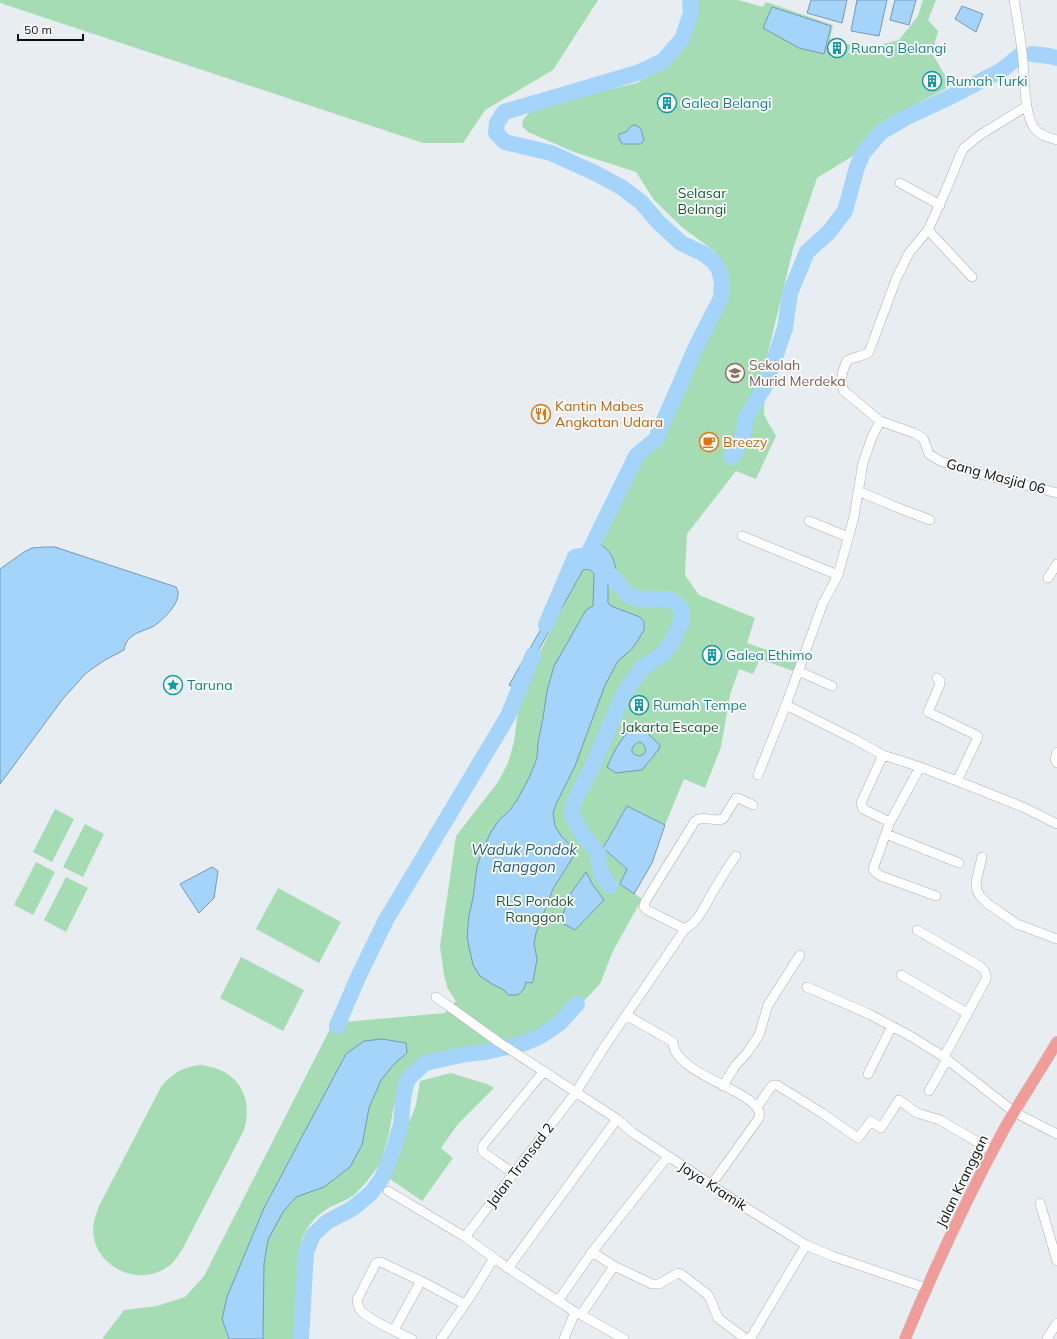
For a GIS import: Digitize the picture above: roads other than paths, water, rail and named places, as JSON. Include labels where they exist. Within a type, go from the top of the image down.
[{"type":"main road","name":"Jalan Kranggan","points":[[905,1339],[926,1288],[993,1151],[1014,1112],[1057,1042]]},
{"type":"street","points":[[1014,0],[1023,52],[1027,106],[1030,119],[1036,130],[1042,135],[1057,140]]},
{"type":"street","points":[[972,277],[928,230],[964,148],[980,135],[1027,106]]},
{"type":"street","points":[[900,183],[940,205]]},
{"type":"street","name":"Gang Masjid 06","points":[[928,230],[912,249],[901,268],[886,303],[869,352],[847,361],[841,380],[841,386],[844,391],[880,421],[918,435],[926,441],[930,454],[940,462],[984,475],[1057,493]]},
{"type":"street","points":[[758,775],[786,705],[823,603],[838,575],[858,503],[858,491],[863,463],[872,437],[880,421]]},
{"type":"street","points":[[858,491],[930,520]]},
{"type":"street","points":[[809,521],[848,537]]},
{"type":"street","points":[[742,536],[838,575]]},
{"type":"street","points":[[1048,578],[1057,564]]},
{"type":"street","points":[[798,671],[832,686]]},
{"type":"street","points":[[937,678],[940,681],[940,684],[928,712],[976,735],[978,738],[958,781]]},
{"type":"street","points":[[786,705],[883,755],[958,781],[1025,808],[1057,824]]},
{"type":"street","points":[[1057,752],[1055,759],[1057,763]]},
{"type":"street","points":[[883,755],[861,803],[863,808],[890,822]]},
{"type":"street","points":[[920,767],[890,822],[873,869],[881,876],[936,896]]},
{"type":"street","points":[[685,930],[647,910],[644,907],[645,902],[695,821],[701,818],[716,820],[723,819],[736,798],[753,805]]},
{"type":"street","points":[[886,834],[959,863]]},
{"type":"street","name":"Jalan Transad 2","points":[[465,1237],[576,1092],[626,1015],[685,930],[696,920],[736,856]]},
{"type":"street","points":[[982,857],[976,882],[980,896],[988,904],[1017,924],[1057,939]]},
{"type":"street","points":[[917,930],[980,966],[984,970],[986,976],[986,979],[929,1091]]},
{"type":"street","points":[[723,1086],[735,1066],[747,1053],[759,1035],[768,1005],[800,955]]},
{"type":"street","points":[[901,975],[967,1014]]},
{"type":"street","points":[[806,987],[836,999],[892,1026],[946,1058],[1014,1112],[1057,1134]]},
{"type":"street","name":"Jaya Kramik","points":[[436,997],[500,1043],[617,1119],[633,1133],[711,1185],[806,1245],[832,1256],[926,1288]]},
{"type":"street","points":[[626,1015],[673,1042],[674,1050],[679,1058],[699,1073],[746,1098],[760,1111],[759,1118],[711,1185]]},
{"type":"street","points":[[868,1074],[892,1026]]},
{"type":"street","points":[[513,1173],[483,1152],[482,1149],[484,1144],[544,1071]]},
{"type":"street","points":[[757,1107],[771,1087],[773,1085],[777,1085],[822,1113],[858,1138],[871,1121],[881,1128],[899,1100],[917,1113],[940,1120],[993,1151]]},
{"type":"street","points":[[508,1268],[617,1119]]},
{"type":"street","points":[[558,1301],[592,1252],[668,1156]]},
{"type":"street","points":[[388,1191],[465,1237],[508,1268],[578,1314],[624,1339]]},
{"type":"street","points":[[1040,1202],[1057,1261]]},
{"type":"street","points":[[750,1339],[806,1245]]},
{"type":"street","points":[[592,1252],[614,1266],[652,1284],[659,1284],[678,1273],[681,1274],[707,1294],[718,1318],[735,1336],[746,1339]]},
{"type":"street","points":[[440,1339],[494,1258]]},
{"type":"street","points":[[412,1339],[362,1312],[358,1304],[357,1300],[376,1263],[380,1262],[385,1264],[464,1304]]},
{"type":"street","points":[[564,1339],[578,1314],[614,1266]]},
{"type":"street","points":[[394,1330],[421,1282]]},
{"type":"street","points":[[1047,1339],[1057,1323]]},
{"type":"water","points":[[811,0],[847,0],[842,23],[807,13]]},
{"type":"water","points":[[857,0],[887,0],[879,36],[851,31]]},
{"type":"water","points":[[895,0],[916,0],[909,25],[890,20]]},
{"type":"water","points":[[962,6],[983,14],[976,32],[955,19]]},
{"type":"water","points":[[772,7],[831,26],[824,54],[799,48],[763,28]]},
{"type":"water","points":[[634,125],[640,128],[644,140],[641,144],[622,144],[619,134],[626,132],[631,126]]},
{"type":"water","name":"Waduk Pondok Ranggon","points":[[602,513],[607,515],[599,533],[598,542],[612,556],[617,575],[608,580],[608,603],[611,606],[640,617],[644,622],[644,630],[632,649],[618,661],[605,685],[575,766],[557,802],[553,813],[555,826],[562,837],[576,850],[576,852],[553,889],[536,933],[534,944],[537,959],[533,981],[532,983],[526,982],[524,989],[518,995],[508,995],[504,990],[480,976],[473,965],[467,937],[477,866],[491,832],[500,819],[510,810],[517,800],[530,776],[537,758],[538,743],[547,691],[554,666],[586,610],[593,606],[594,574],[591,570],[583,570],[517,689],[509,685],[580,561]]},
{"type":"water","points":[[55,547],[176,587],[178,597],[176,603],[168,614],[158,623],[134,635],[127,641],[124,650],[105,660],[86,673],[62,700],[0,784],[0,569],[32,548]]},
{"type":"water","points":[[635,725],[646,732],[660,745],[659,749],[642,770],[616,773],[607,767],[619,744]],"holes":[[[640,742],[646,749],[644,754],[639,756],[632,752],[632,748],[635,744]]]},
{"type":"water","points":[[627,806],[665,825],[652,863],[634,894],[620,884],[627,869],[603,848]]},
{"type":"water","points":[[212,867],[218,871],[214,898],[199,913],[180,884]]},
{"type":"water","points":[[586,872],[604,900],[575,930],[560,922],[571,893]]},
{"type":"water","points":[[382,1039],[406,1043],[407,1053],[395,1063],[381,1080],[369,1108],[362,1145],[350,1167],[324,1187],[296,1197],[283,1212],[268,1240],[264,1264],[263,1339],[229,1339],[222,1319],[227,1297],[264,1208],[346,1054],[364,1041]]},
{"type":"waterway","points":[[546,625],[575,557],[588,554],[636,456],[656,439],[696,347],[721,298],[722,282],[719,270],[714,262],[704,254],[681,243],[659,223],[641,202],[621,187],[595,173],[551,153],[505,142],[496,133],[497,123],[504,112],[637,73],[663,61],[682,39],[691,13],[690,0]]},
{"type":"waterway","points":[[1032,54],[1057,58]]},
{"type":"waterway","points":[[732,457],[743,437],[746,418],[766,384],[785,328],[790,293],[807,252],[829,232],[845,211],[857,167],[863,153],[881,132],[907,117],[1002,70],[1019,56]]},
{"type":"waterway","points":[[598,561],[627,594],[637,599],[668,599],[676,603],[682,610],[682,621],[670,645],[663,654],[643,667],[623,695],[591,769],[574,802],[572,810],[573,818],[583,835],[598,853],[600,869],[604,879],[610,886]]},
{"type":"waterway","points":[[337,1026],[360,973],[386,920],[508,716],[533,655]]},
{"type":"waterway","points":[[301,1339],[306,1252],[313,1235],[327,1222],[353,1208],[371,1193],[382,1178],[393,1151],[401,1124],[403,1099],[407,1080],[425,1063],[525,1043],[541,1036],[560,1023],[577,1004]]},
{"type":"place","name":"Ruang Belangi","points":[[837,48]]},
{"type":"place","name":"Rumah Turki","points":[[932,81]]},
{"type":"place","name":"Galea Belangi","points":[[667,103]]},
{"type":"place","name":"Sekolah Murid Merdeka","points":[[735,373]]},
{"type":"place","name":"Kantin Mabes Angkatan Udara","points":[[541,414]]},
{"type":"place","name":"Breezy","points":[[709,442]]},
{"type":"place","name":"Galea Ethimo","points":[[712,655]]},
{"type":"place","name":"Taruna","points":[[173,685]]},
{"type":"place","name":"Rumah Tempe","points":[[639,705]]},
{"type":"park label","name":"Selasar Belangi","points":[[702,202]]},
{"type":"park label","name":"Jakarta Escape","points":[[670,727]]},
{"type":"park label","name":"RLS Pondok Ranggon","points":[[535,910]]}]
